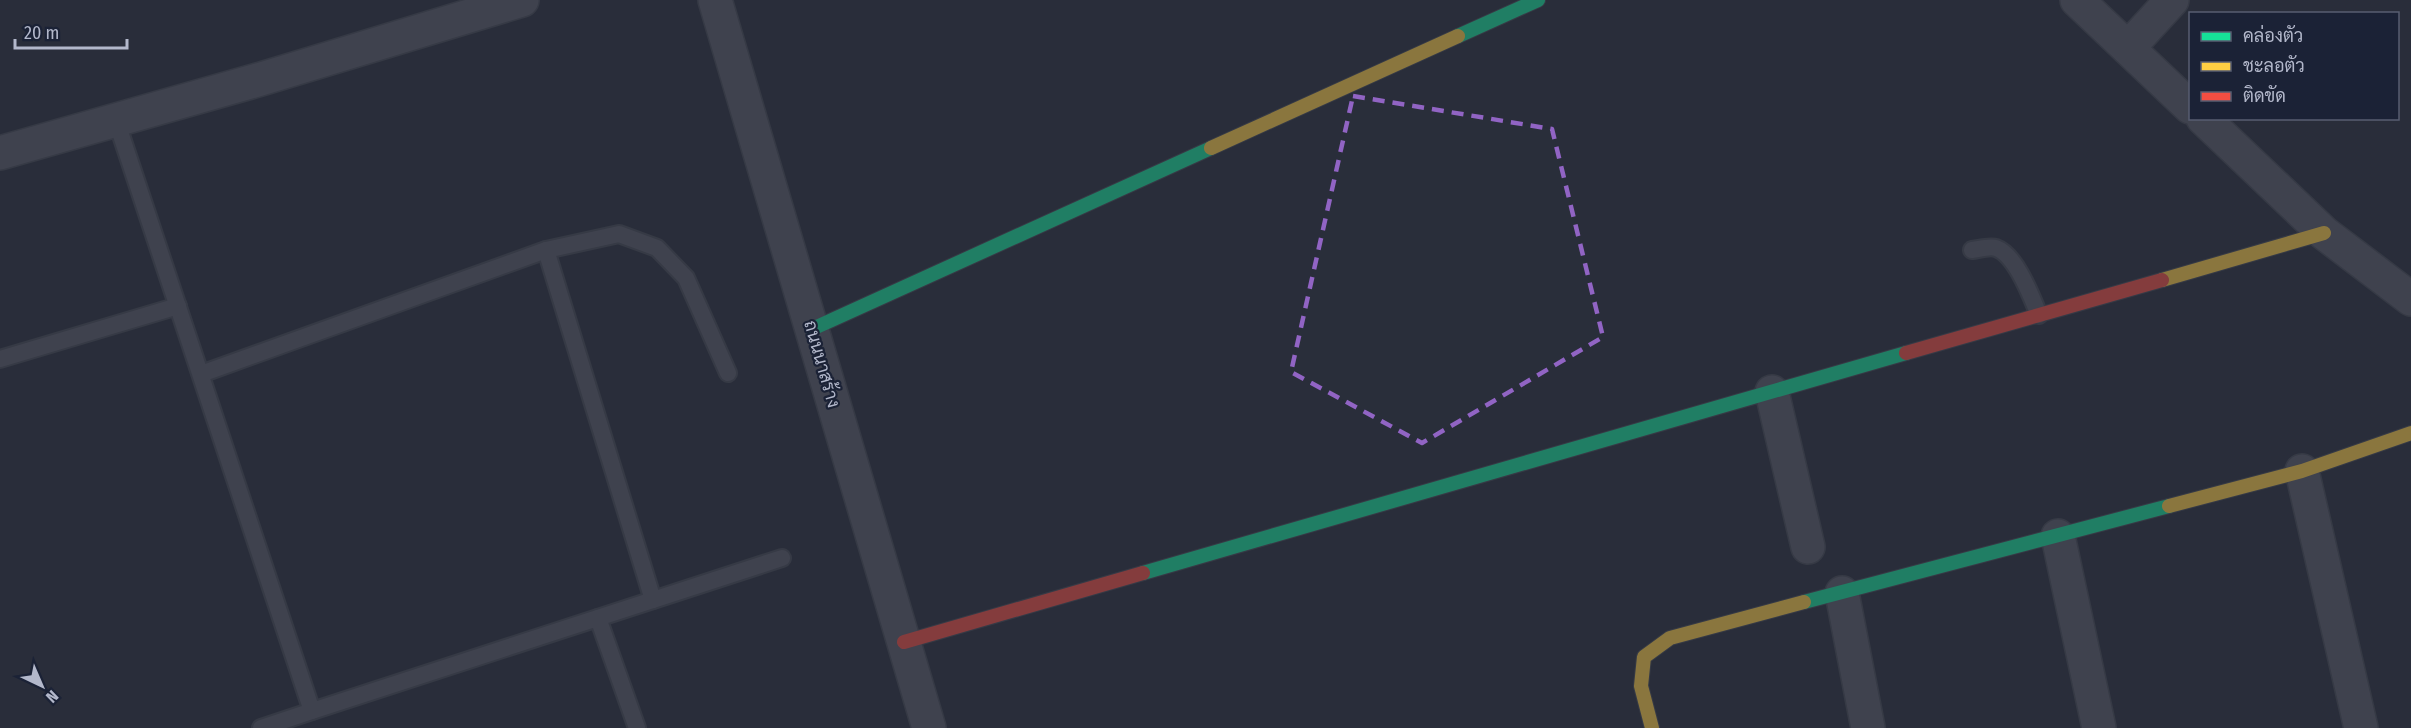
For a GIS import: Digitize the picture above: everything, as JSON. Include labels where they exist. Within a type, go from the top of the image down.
[{"type":"street","points":[[0,153],[261,79],[433,13],[522,0]]},
{"type":"street","name":"ถนนนาสร้าง","points":[[715,0],[929,728]]},
{"type":"street","points":[[812,329],[1538,0]]},
{"type":"street","points":[[2077,0],[2189,106]]},
{"type":"street","points":[[2128,48],[2172,0]]},
{"type":"street","points":[[2204,120],[2324,232],[2411,299]]},
{"type":"street","points":[[904,642],[2324,232]]},
{"type":"street","points":[[1772,392],[1808,547]]},
{"type":"street","points":[[1652,728],[1641,686],[1644,657],[1670,638],[2302,471],[2411,433]]},
{"type":"street","points":[[2302,471],[2361,728]]},
{"type":"street","points":[[2058,536],[2099,728]]},
{"type":"street","points":[[1842,593],[1868,728]]},
{"type":"lane","points":[[116,120],[312,711]]},
{"type":"lane","points":[[201,374],[546,250],[619,234],[657,248],[686,278],[728,373]]},
{"type":"lane","points":[[1972,250],[1995,247],[2007,255],[2020,274],[2039,315]]},
{"type":"lane","points":[[546,250],[653,600]]},
{"type":"lane","points":[[0,358],[178,306]]},
{"type":"lane","points":[[261,728],[782,558]]},
{"type":"lane","points":[[598,618],[637,728]]},
{"type":"highlighted area","points":[[1353,96],[1552,129],[1603,337],[1422,443],[1291,372]]},
{"type":"traffic: fast","points":[[1458,36],[1538,0]]},
{"type":"traffic: fast","points":[[812,329],[1211,148]]},
{"type":"traffic: fast","points":[[1143,573],[1906,353]]},
{"type":"traffic: fast","points":[[1804,602],[2169,506]]},
{"type":"traffic: slow","points":[[1211,148],[1458,36]]},
{"type":"traffic: slow","points":[[2162,280],[2324,233]]},
{"type":"traffic: slow","points":[[2169,506],[2302,471],[2411,433]]},
{"type":"traffic: slow","points":[[1652,728],[1641,686],[1644,657],[1670,638],[1804,602]]},
{"type":"traffic: jam","points":[[1906,353],[2162,280]]},
{"type":"traffic: jam","points":[[904,642],[1143,573]]}]
